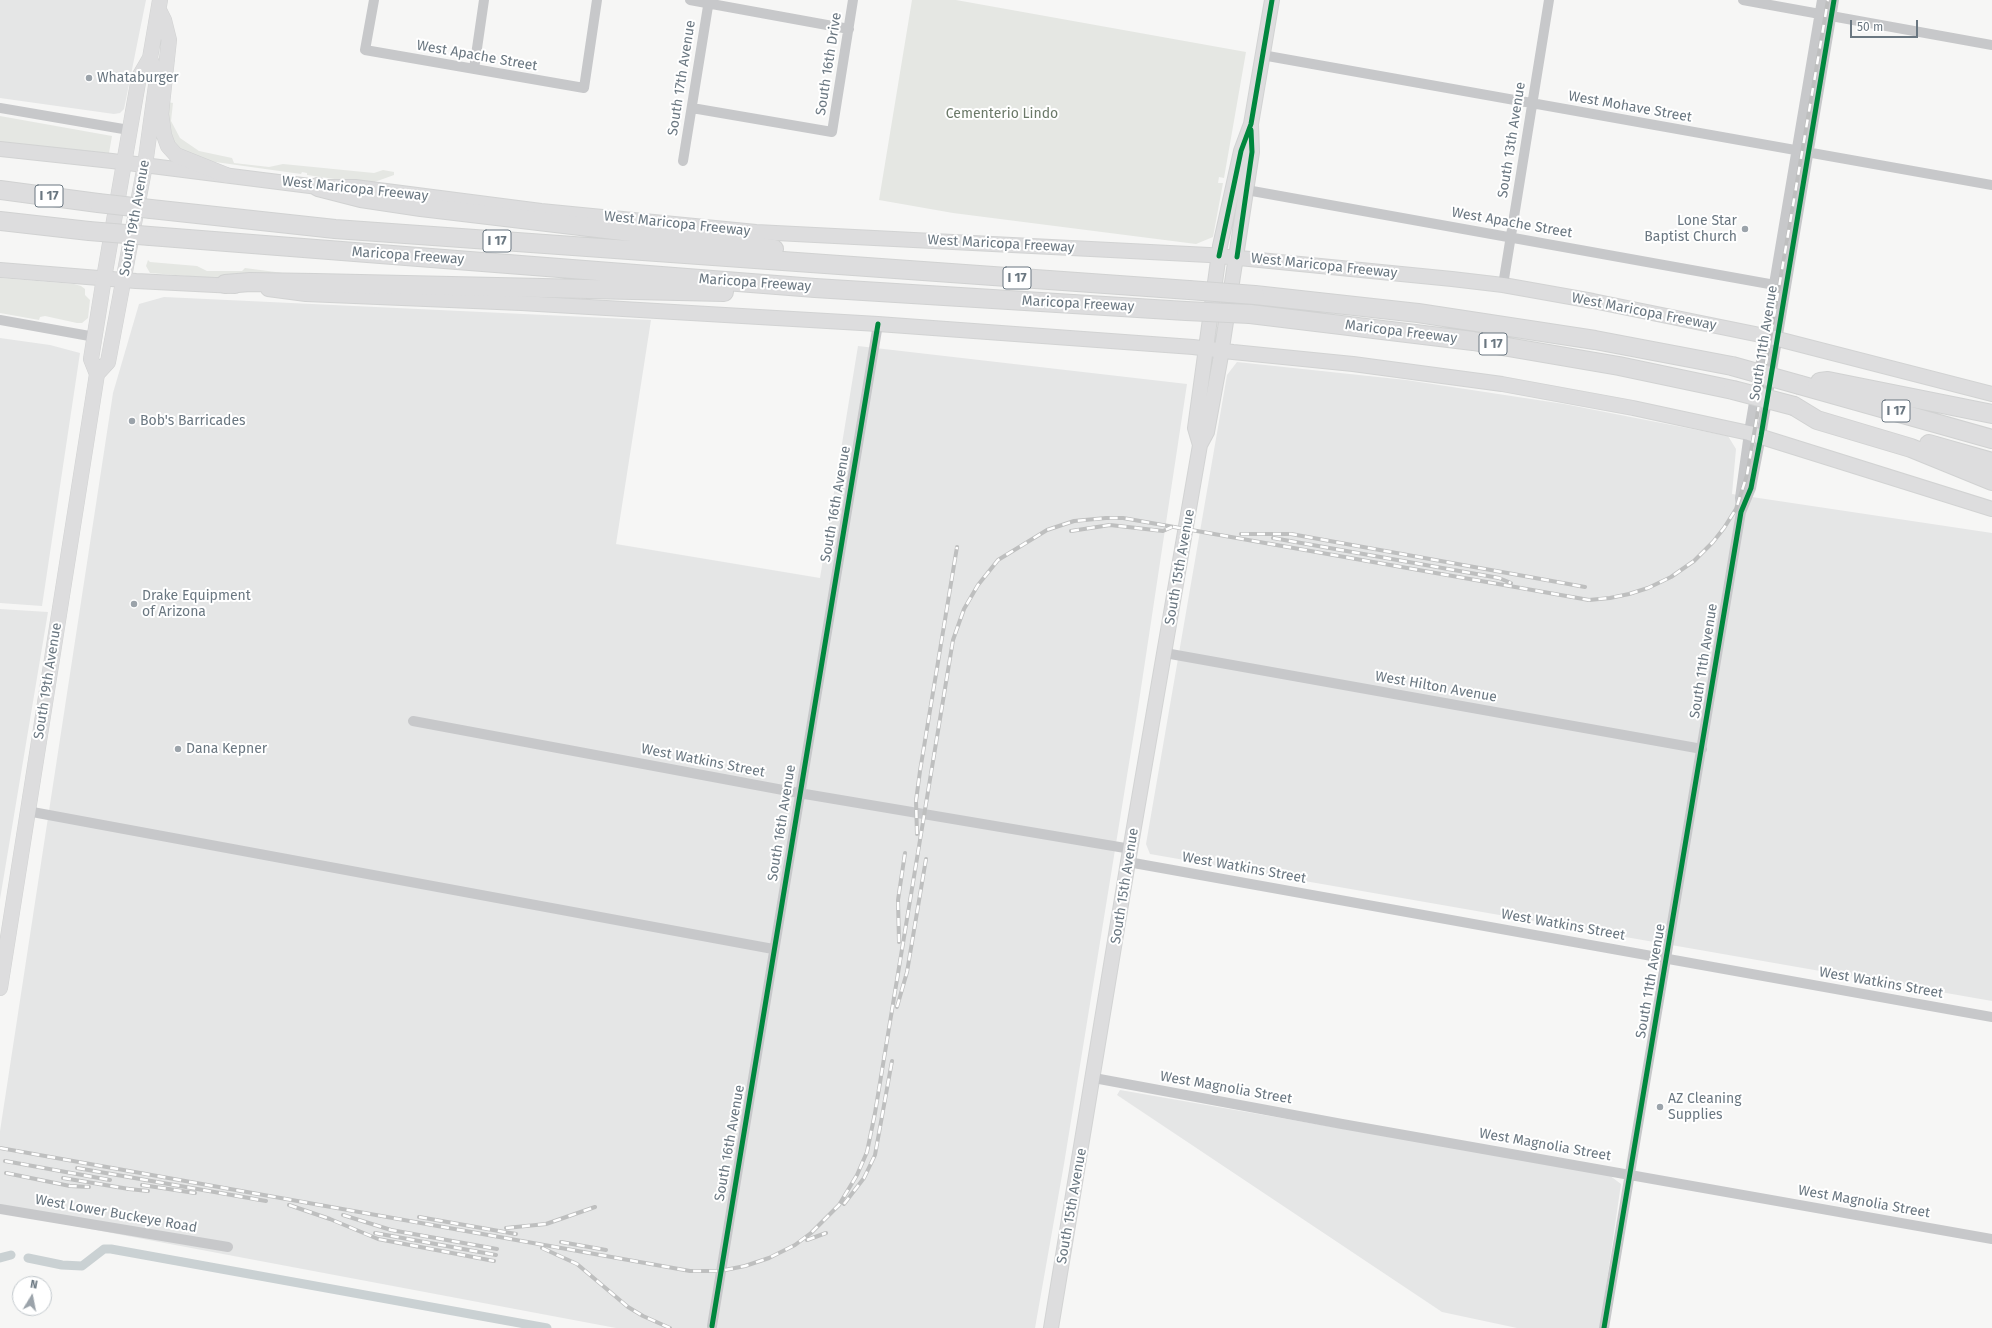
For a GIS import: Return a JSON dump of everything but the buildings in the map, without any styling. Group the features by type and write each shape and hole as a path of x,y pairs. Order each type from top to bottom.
{"highway":[{"path":"318,187 361,198 421,207 822,255 844,266"},
{"name":"Maricopa Freeway","path":"0,190 98,203 335,230 1190,290 1255,295 1418,313 1595,340 1732,366 1992,439"},
{"name":"Maricopa Freeway","path":"0,222 150,236 816,288 1250,314 1473,341 1619,366 1733,390 1992,462"},
{"path":"225,284 250,282 315,283 768,293 816,288"},
{"path":"1800,385 1828,381 1992,414"},
{"path":"1794,406 1817,420 1911,448 1992,481"}],"main road":[{"name":"South 15th Avenue","path":"1051,1328 1094,1078 1129,855 1200,445 1207,432 1222,351 1237,257 1241,151 1250,124 1272,0"},
{"name":"South 19th Avenue","path":"0,988 96,374 91,359 104,278 128,130 139,77 150,58 159,5"},
{"path":"159,5 170,40 161,114 164,135 168,146 176,155 226,175"},
{"name":"South 19th Avenue","path":"96,374 108,362 145,165 157,78 150,58"},
{"name":"West Maricopa Freeway","path":"0,149 123,162 318,187 355,187 541,211 756,232 1237,257 1503,285 1608,304 1771,338 1992,394"},
{"name":"South 15th Avenue","path":"1200,445 1195,428 1219,256 1240,188"},
{"path":"0,270 124,280 225,284 306,294 529,304 878,324 1205,348 1353,364 1496,383 1625,407 1755,435 1992,509"}],"street":[{"name":"West Apache Street","path":"374,0 365,50 584,88 597,0"},
{"path":"474,69 484,0"},
{"path":"690,0 709,2 849,29"},
{"name":"South 16th Drive","path":"692,108 832,132 853,0"},
{"name":"South 13th Avenue","path":"1503,285 1549,0"},
{"path":"1743,0 1820,14"},
{"name":"South 11th Avenue","path":"1604,1328 1741,512 1740,498 1755,435 1771,338 1774,285 1822,0"},
{"name":"South 11th Avenue","path":"1771,338 1786,287 1834,0"},
{"name":"South 17th Avenue","path":"683,161 709,2"},
{"path":"1831,16 1992,45"},
{"name":"West Mohave Street","path":"1262,55 1992,185"},
{"path":"0,108 128,130"},
{"name":"West Apache Street","path":"1240,188 1786,287"},
{"path":"0,320 95,337"},
{"name":"South 16th Avenue","path":"712,1326 773,949 878,324"},
{"name":"West Hilton Avenue","path":"1165,653 1702,749"},
{"name":"West Watkins Street","path":"413,721 1992,1018"},
{"path":"27,811 773,949"},
{"name":"West Magnolia Street","path":"1094,1078 1342,1124 1992,1239"},
{"name":"West Lower Buckeye Road","path":"0,1209 228,1247"}],"shaded area":[{"path":"0,0 146,0 124,109 120,113 114,114 0,98"},
{"path":"164,297 651,320 616,544 820,578 858,346 1187,384 1138,708 1064,1164 1035,1328 616,1328 0,1212 0,1131 113,393 139,304"},
{"path":"0,338 50,345 80,353 42,606 0,603"},
{"path":"1237,362 1406,380 1564,404 1728,436 1736,449 1732,494 1992,533 1992,1001 1150,854 1146,844 1227,375"},
{"path":"0,609 48,612 0,899"},
{"path":"1120,1090 1609,1175 1621,1184 1600,1328 1517,1328 1442,1312 1117,1095"}],"green space":[{"name":"Cementerio Lindo","path":"912,0 956,0 1246,52 1224,178 1219,177 1218,183 1223,183 1213,237 1196,244 953,213 879,200"},
{"path":"167,102 173,103 171,121 180,138 199,151 232,158 234,163 269,167 283,164 374,173 383,170 394,172 394,175 369,184 307,175 307,173 302,172 301,174 201,160 179,152 169,135"},
{"path":"0,116 112,136 109,153 0,144"},
{"path":"148,260 150,262 197,266 207,271 242,271 245,268 283,273 283,278 213,278 150,273 146,266"},
{"path":"0,278 74,284 81,286 85,289 85,295 90,300 88,318 82,323 77,323 45,316 40,317 39,320 0,313"}],"waterway":[{"path":"28,1258 62,1265 82,1266 104,1249 111,1249 547,1328"},
{"path":"0,1258 11,1255"}],"railway":[{"path":"0,1148 690,1271 720,1271 745,1266 769,1258 795,1245 811,1233 839,1205 857,1175 867,1152 875,1113 953,640 964,609 978,585 998,560 1047,530 1074,521 1123,518 1589,600 1629,594 1648,588 1671,577 1694,561 1713,542 1724,528 1736,509 1747,475 1828,0"},
{"path":"1071,531 1110,525 1163,531 1172,527"},
{"path":"1241,534 1291,534 1585,587"},
{"path":"1273,538 1499,578 1511,583"},
{"path":"917,834 916,801 920,771 957,547"},
{"path":"899,942 898,900 905,853"},
{"path":"897,1007 907,972 926,859"},
{"path":"844,1204 864,1178 875,1155 892,1061"},
{"path":"5,1161 110,1180"},
{"path":"77,1168 266,1201"},
{"path":"6,1173 70,1186 89,1187"},
{"path":"63,1178 148,1191"},
{"path":"142,1185 195,1193"},
{"path":"289,1205 330,1219 378,1239 494,1261"},
{"path":"506,1228 546,1224 595,1207"},
{"path":"343,1215 391,1230 497,1249"},
{"path":"419,1217 516,1234"},
{"path":"375,1233 496,1255"},
{"path":"807,1240 826,1233"},
{"path":"561,1242 606,1250"},
{"path":"542,1248 577,1264 628,1307 643,1316 670,1328"}],"cycle path":[{"path":"1219,256 1241,151 1251,124 1272,0"},
{"path":"1604,1328 1741,512 1751,488 1761,436 1834,0"},
{"path":"1237,257 1252,152 1251,130"},
{"path":"712,1326 878,324"}],"place":[{"name":"Whataburger","path":"89,78"},
{"name":"Lone Star Baptist Church","path":"1745,229"},
{"name":"Bob's Barricades","path":"132,421"},
{"name":"Drake Equipment of Arizona","path":"134,604"},
{"name":"Dana Kepner","path":"178,749"},
{"name":"AZ Cleaning Supplies","path":"1660,1107"}]}
